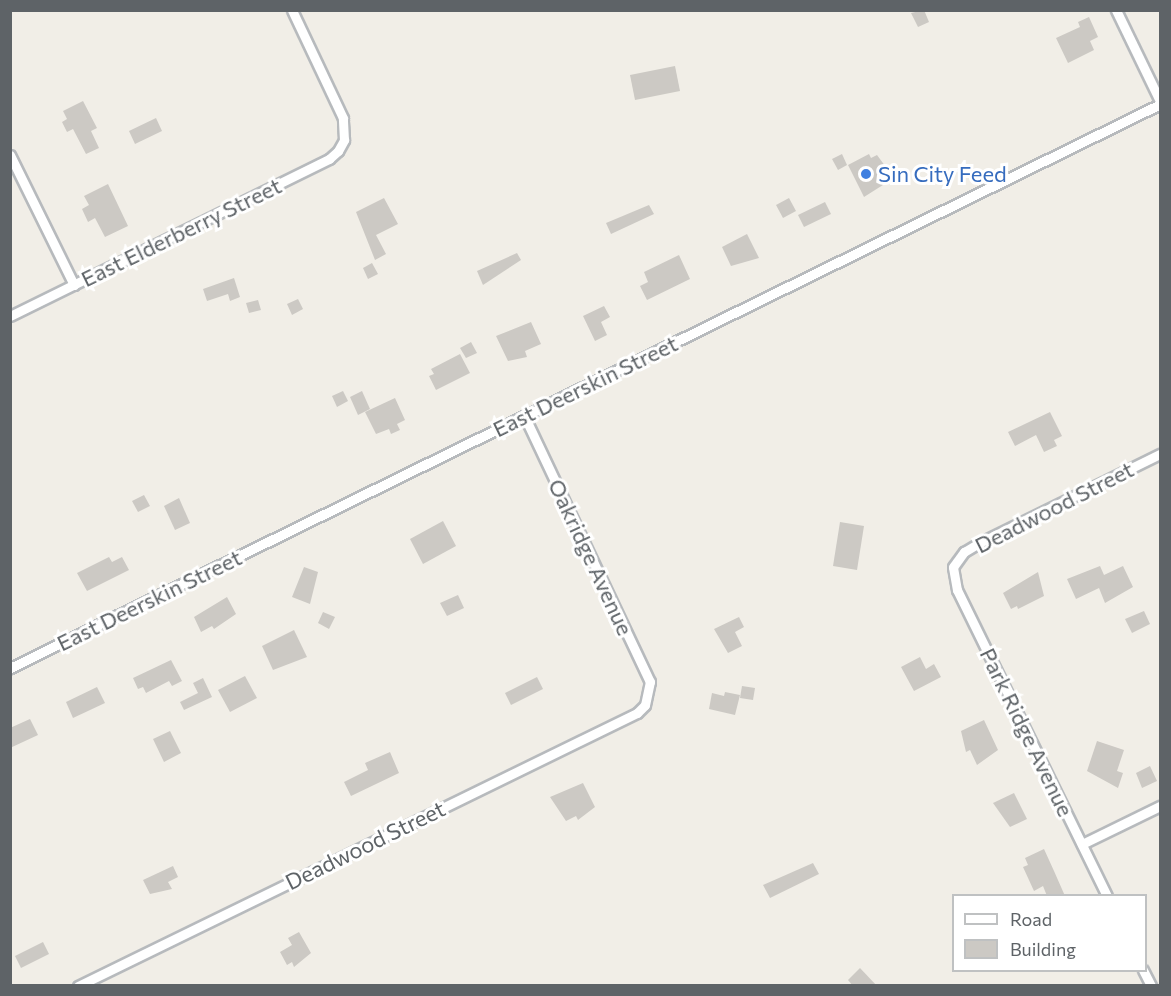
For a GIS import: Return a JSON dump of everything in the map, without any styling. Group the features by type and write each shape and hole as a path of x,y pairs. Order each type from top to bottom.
{"street":[{"name":"East Elderberry Street","path":"10,315 329,159 344,140 339,109 292,10"},
{"path":"1116,10 1161,103"},
{"name":"East Deerskin Street","path":"10,668 1161,103"},
{"path":"10,155 74,285"},
{"name":"Oakridge Avenue","path":"524,416 650,682 648,700"},
{"name":"Deadwood Street","path":"953,567 964,552 979,543 1161,454"},
{"name":"Park Ridge Avenue","path":"953,567 957,590 1106,894"},
{"name":"Deadwood Street","path":"78,986 637,714 648,700"},
{"path":"1082,844 1161,806"},
{"path":"1144,972 1151,986"}],"building":[{"path":"924,10 929,22 918,27 911,13"},
{"path":"1089,17 1098,37 1090,41 1094,50 1068,63 1056,38 1080,27 1078,22"},
{"path":"675,66 680,91 635,100 630,75"},
{"path":"83,101 97,128 91,131 99,148 86,154 73,129 67,132 62,122 67,119 63,111"},
{"path":"156,118 162,131 135,144 129,131"},
{"path":"842,154 847,165 838,170 832,159"},
{"path":"869,154 871,158 877,155 894,178 864,197 848,165"},
{"path":"108,184 128,226 105,237 95,218 88,222 82,209 89,205 84,196"},
{"path":"384,198 398,224 376,235 386,254 375,260 356,212"},
{"path":"789,198 796,211 783,218 776,205"},
{"path":"825,202 831,214 804,227 798,215"},
{"path":"649,205 654,214 611,234 606,223"},
{"path":"747,234 759,258 731,266 722,247"},
{"path":"517,253 521,260 483,285 477,271"},
{"path":"679,255 690,279 647,300 640,286 648,282 644,272"},
{"path":"372,263 378,274 368,279 363,268"},
{"path":"234,278 240,297 230,301 228,294 207,301 203,289"},
{"path":"298,299 303,309 292,315 287,304"},
{"path":"258,300 261,310 249,313 246,303"},
{"path":"604,306 610,317 601,322 607,335 595,341 583,316"},
{"path":"531,322 541,344 525,351 527,357 508,361 496,336"},
{"path":"471,342 477,353 466,358 460,348"},
{"path":"460,354 470,373 436,390 429,376 434,374 431,369"},
{"path":"343,391 348,401 337,407 332,396"},
{"path":"362,391 370,409 358,415 350,397"},
{"path":"395,398 405,420 397,424 400,430 391,434 389,429 376,434 365,412"},
{"path":"1050,412 1062,436 1054,440 1057,446 1044,452 1036,435 1015,446 1008,432"},
{"path":"144,495 150,506 138,512 132,501"},
{"path":"179,498 190,523 175,530 164,506"},
{"path":"443,521 456,546 423,564 410,539"},
{"path":"840,522 864,526 857,570 833,566"},
{"path":"109,557 112,562 122,557 129,570 87,591 77,573"},
{"path":"1100,566 1104,575 1123,566 1133,587 1105,603 1099,588 1076,599 1067,579"},
{"path":"304,567 318,572 310,604 292,597"},
{"path":"1038,572 1044,596 1018,609 1017,606 1011,609 1003,593"},
{"path":"458,595 464,608 447,616 440,603"},
{"path":"227,597 236,614 214,629 212,626 201,632 194,617"},
{"path":"1144,611 1150,624 1132,633 1125,619"},
{"path":"323,612 335,617 329,629 318,623"},
{"path":"739,617 744,627 735,632 742,646 728,653 714,629"},
{"path":"294,630 307,657 273,670 262,646"},
{"path":"920,657 926,669 934,664 941,677 914,691 901,667"},
{"path":"171,660 182,681 172,686 169,681 146,693 143,687 138,689 133,678"},
{"path":"245,676 257,698 230,712 218,690"},
{"path":"537,677 543,689 511,705 505,693"},
{"path":"203,678 212,697 184,710 180,702 198,693 193,683"},
{"path":"742,686 755,688 753,700 740,698"},
{"path":"97,687 105,703 73,718 66,702"},
{"path":"725,692 740,695 735,715 709,709 712,693 724,696"},
{"path":"30,719 38,735 10,748 10,728"},
{"path":"984,720 998,750 977,765 970,750 966,752 961,731"},
{"path":"170,731 181,753 164,762 153,739"},
{"path":"1097,741 1124,750 1117,771 1123,773 1118,788 1087,771"},
{"path":"390,752 399,773 351,796 344,782 368,770 365,763"},
{"path":"1150,766 1157,781 1142,788 1136,773"},
{"path":"583,783 595,807 578,820 576,816 566,821 550,797"},
{"path":"1014,793 1027,819 1010,827 993,803"},
{"path":"1044,849 1064,894 1046,894 1043,886 1034,891 1023,867 1028,865 1025,858"},
{"path":"813,863 819,874 770,898 763,885"},
{"path":"173,866 178,877 168,882 172,889 150,894 143,880"},
{"path":"299,932 311,953 294,967 292,962 287,965 280,952 292,945 288,938"},
{"path":"43,942 49,954 21,968 15,956"},
{"path":"860,968 877,986 853,986 848,980"}],"place":[{"name":"Sin City Feed","path":"866,174"}]}
